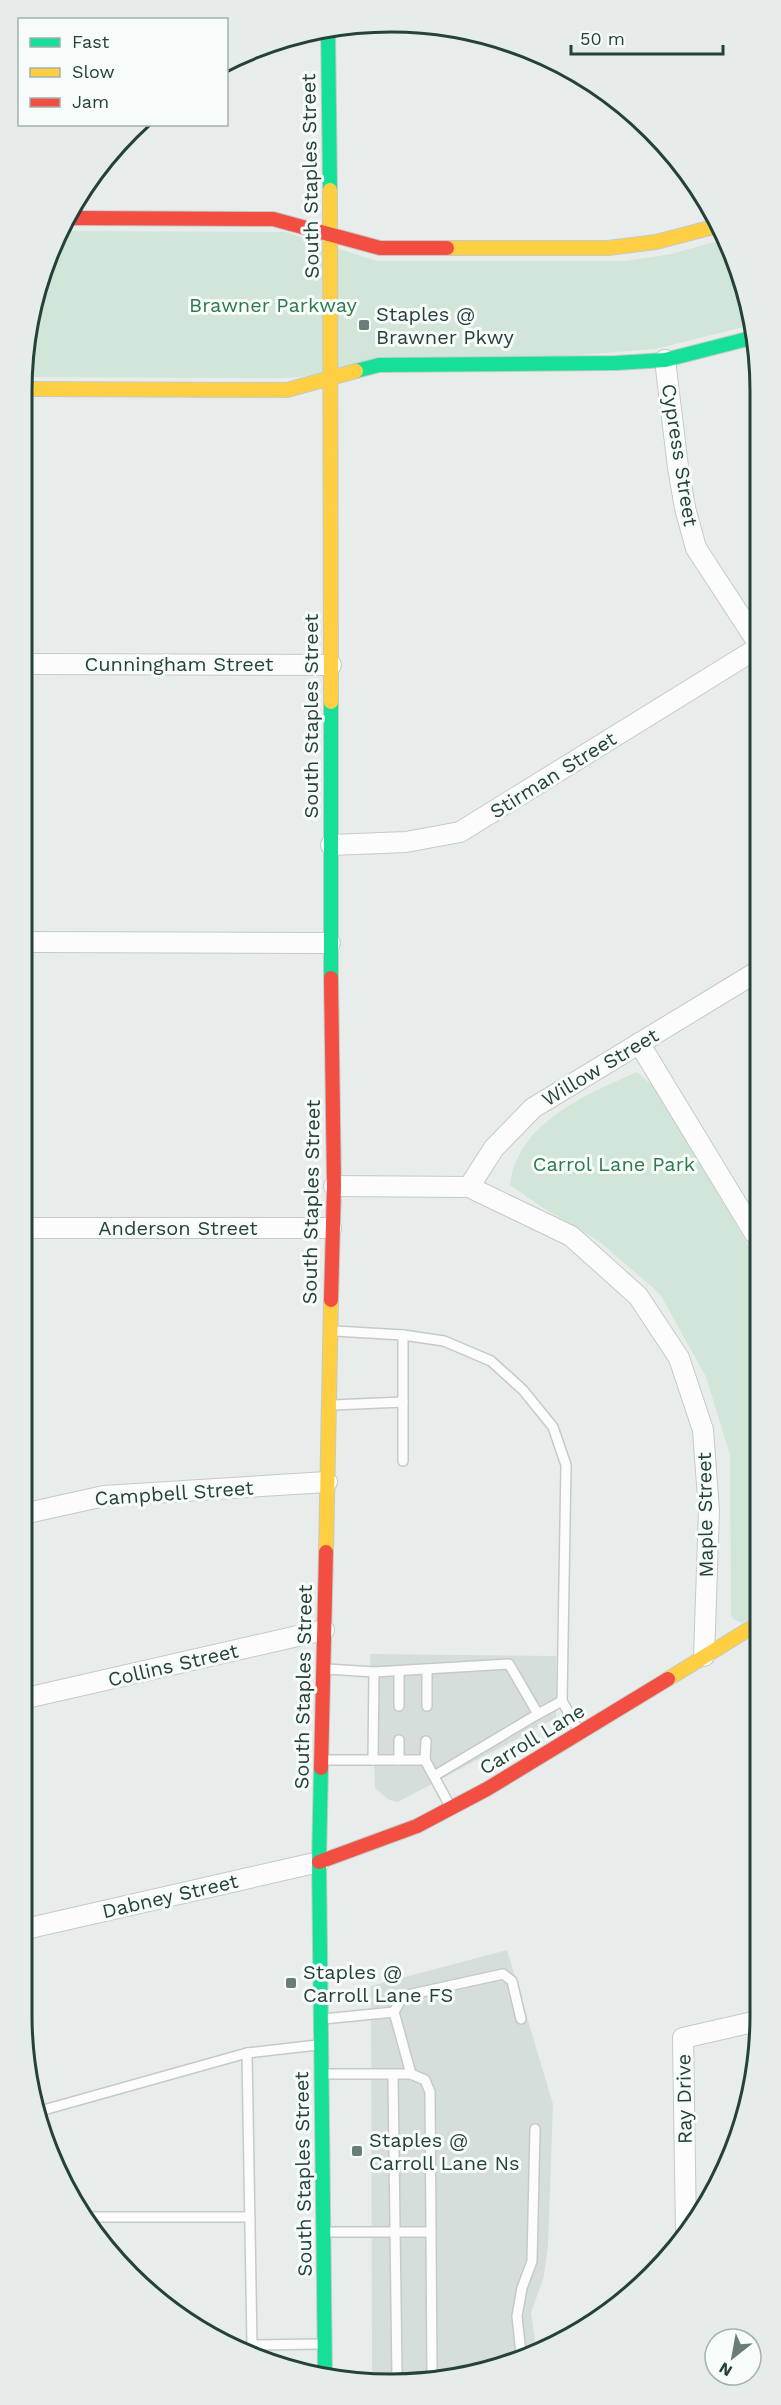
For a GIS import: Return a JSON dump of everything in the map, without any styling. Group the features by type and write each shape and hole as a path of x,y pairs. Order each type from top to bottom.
{"main road":[{"name":"South Staples Street","path":"325,2368 319,1862 333,1185 330,943 332,379 328,37"},
{"path":"76,218 273,219 380,248 608,248 656,242 710,228"},
{"path":"32,389 287,390 379,365 615,363 665,360 745,339"},
{"name":"Carroll Lane","path":"319,1862 417,1826 451,1808 580,1733 750,1628"}],"street":[{"name":"Cypress Street","path":"665,360 678,467 696,548 750,631"},
{"name":"Stirman Street","path":"330,845 406,842 460,832 750,653"},
{"name":"Cunningham Street","path":"32,664 331,664"},
{"path":"32,942 330,943"},
{"name":"Willow Street","path":"469,1187 494,1149 533,1107 750,976"},
{"path":"639,1043 750,1226"},
{"name":"Maple Street","path":"333,1185 469,1187 571,1236 638,1296 679,1358 703,1430 710,1511 704,1656"},
{"name":"Anderson Street","path":"32,1228 331,1228"},
{"name":"Campbell Street","path":"32,1512 104,1496 327,1482"},
{"name":"Collins Street","path":"32,1697 324,1630"},
{"name":"Dabney Street","path":"32,1927 319,1862"},
{"name":"Ray Drive","path":"686,2218 683,2038 750,2023"}],"lane":[{"path":"329,1331 403,1335 444,1341 491,1362 524,1390 553,1427 566,1465 562,1701 580,1733"},
{"path":"403,1335 403,1461"},
{"path":"328,1405 403,1402"},
{"path":"324,1668 374,1672 509,1664 538,1714"},
{"path":"427,1669 427,1706"},
{"path":"399,1671 399,1706"},
{"path":"373,1760 374,1672"},
{"path":"434,1776 562,1701"},
{"path":"399,1740 399,1760"},
{"path":"426,1741 425,1761 451,1808"},
{"path":"322,1760 425,1761"},
{"path":"411,2074 394,2012 403,1996 502,1974 512,1981 521,2019"},
{"path":"321,2019 394,2012"},
{"path":"45,2110 247,2053 321,2044"},
{"path":"247,2053 250,2217 248,2344"},
{"path":"322,2074 393,2076 411,2074 425,2080 430,2092 432,2371"},
{"path":"393,2076 397,2374"},
{"path":"520,2349 517,2316 522,2288 532,2261 535,2129"},
{"path":"94,2217 250,2217"},
{"path":"323,2232 431,2232"},
{"path":"257,2347 324,2343"}],"shaded area":[{"path":"370,1654 556,1656 556,1718 398,1802 389,1800 375,1788"},
{"path":"507,1950 553,2104 548,2245 544,2276 531,2313 535,2343 528,2346 461,2367 414,2373 372,2373 371,1986"}],"green space":[{"name":"Brawner Parkway","path":"70,231 285,232 377,261 625,261 671,254 716,241 730,275 744,327 655,349 284,378 32,377 38,320 51,275"},
{"name":"Carrol Lane Park","path":"637,1072 656,1089 750,1249 750,1618 742,1623 733,1619 731,1614 730,1455 706,1377 660,1294 600,1242 510,1185 515,1163 526,1144 540,1128 557,1114 597,1090"}],"traffic: fast":[{"path":"328,37 330,190"},
{"path":"356,371 379,365 616,363 665,360 745,339"},
{"path":"331,702 331,978"},
{"path":"321,1768 319,1862 325,2368"}],"traffic: slow":[{"path":"330,190 331,702"},
{"path":"447,248 608,248 656,242 710,228"},
{"path":"32,389 287,390 356,371"},
{"path":"326,1552 331,1300"},
{"path":"668,1679 750,1628"}],"traffic: jam":[{"path":"76,218 273,219 380,248 447,248"},
{"path":"331,978 334,1186 331,1300"},
{"path":"321,1768 326,1552"},
{"path":"319,1862 417,1826 487,1789 668,1679"}],"place":[{"name":"Staples @ Brawner Pkwy","path":"364,325"},
{"name":"Staples @ Carroll Lane FS","path":"291,1983"},
{"name":"Staples @ Carroll Lane Ns","path":"357,2151"}]}
